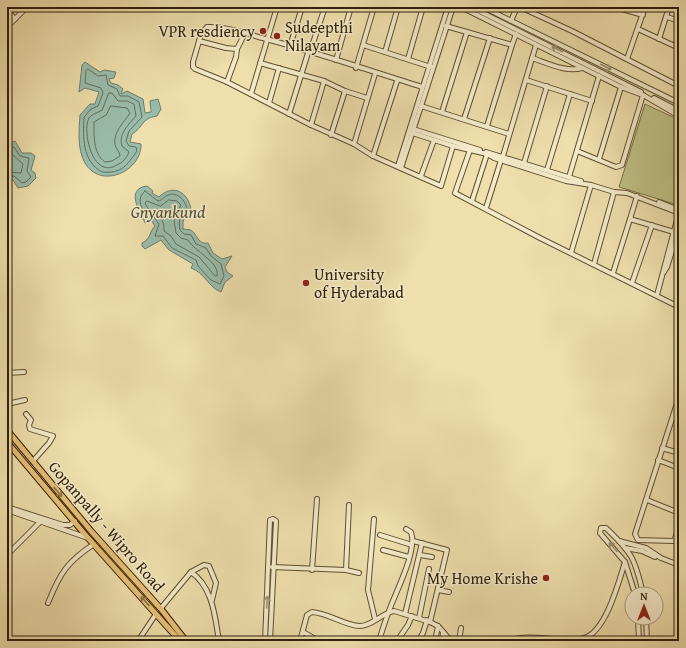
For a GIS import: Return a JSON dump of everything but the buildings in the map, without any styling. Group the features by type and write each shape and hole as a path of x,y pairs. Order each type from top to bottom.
{"main road":[{"name":"Gopanpally - Wipro Road","path":"7,430 91,531 160,608 186,641"},
{"name":"Gopanpally - Wipro Road","path":"7,442 88,538 180,641"},
{"path":"19,456 25,452"},
{"path":"24,461 31,459"}],"street":[{"path":"7,27 27,7"},
{"path":"251,94 277,7"},
{"path":"290,46 302,7"},
{"path":"289,114 325,7"},
{"path":"336,60 351,7"},
{"path":"356,67 374,7"},
{"path":"385,52 398,7"},
{"path":"408,59 423,7"},
{"path":"431,67 448,7"},
{"path":"412,130 423,89 452,7"},
{"path":"461,7 507,27 679,111"},
{"path":"471,7 536,45 621,87 643,95 679,116"},
{"path":"483,7 679,103"},
{"path":"507,27 520,7 679,86"},
{"path":"615,7 643,15"},
{"path":"627,59 645,7"},
{"path":"659,39 669,7"},
{"path":"7,10 15,19"},
{"path":"666,16 679,21"},
{"path":"446,26 512,45"},
{"path":"423,89 300,48 245,33 207,28 203,30 199,41 193,67 227,82 311,125 354,144 373,156 441,186 453,146"},
{"path":"638,29 679,48"},
{"path":"442,112 467,32"},
{"path":"227,82 236,57 237,49 245,33"},
{"path":"487,126 516,34"},
{"path":"464,119 490,38"},
{"path":"199,41 226,48 237,49"},
{"path":"363,45 431,67"},
{"path":"486,208 536,45"},
{"path":"309,52 423,89"},
{"path":"532,58 565,68 576,70 582,68"},
{"path":"260,63 324,81 345,91 367,98"},
{"path":"268,103 279,68"},
{"path":"354,144 375,74"},
{"path":"569,177 599,76"},
{"path":"526,80 592,101"},
{"path":"311,125 324,81"},
{"path":"373,156 397,81"},
{"path":"524,163 547,86"},
{"path":"599,159 621,87"},
{"path":"400,167 421,106 423,89"},
{"path":"331,134 345,91"},
{"path":"547,170 570,94"},
{"path":"577,151 616,166 622,165 643,95"},
{"path":"421,106 509,134"},
{"path":"412,130 434,140 453,146 524,163 614,190 626,191 679,212"},
{"path":"412,130 494,156"},
{"path":"421,176 434,140"},
{"path":"470,150 455,193 486,208 540,238 571,252 679,307"},
{"path":"472,201 487,154"},
{"path":"502,158 566,181 637,196 679,212"},
{"path":"571,252 590,185"},
{"path":"594,264 614,192"},
{"path":"613,273 637,196"},
{"path":"657,296 679,212"},
{"path":"630,220 674,232"},
{"path":"632,283 652,225"},
{"path":"664,272 667,268 679,229"},
{"path":"7,373 24,372"},
{"path":"679,397 635,534 638,540 677,541 679,528"},
{"path":"7,404 25,400"},
{"path":"26,414 31,420 29,425 30,429 53,436 49,443 31,459"},
{"path":"673,416 679,418"},
{"path":"662,448 679,453"},
{"path":"658,460 679,468"},
{"path":"312,570 317,499"},
{"path":"647,500 679,513"},
{"path":"346,570 350,505"},
{"path":"7,508 63,526 70,525 75,521"},
{"path":"7,508 88,538"},
{"path":"265,641 270,520 273,519 276,520 270,641"},
{"path":"374,519 368,590 375,619"},
{"path":"7,555 41,521"},
{"path":"633,586 625,562 600,534 601,528 606,528 625,548 637,567 641,586"},
{"path":"379,641 388,612 404,577 409,557 412,543 411,532 406,529"},
{"path":"380,534 412,543 422,543 447,550 429,621 418,641"},
{"path":"618,541 646,548 661,558 679,566"},
{"path":"405,614 422,543"},
{"path":"48,603 59,578 74,558 94,544"},
{"path":"625,548 642,551 679,566"},
{"path":"383,550 409,557"},
{"path":"420,555 432,557"},
{"path":"511,640 526,638 571,639 584,638 592,634 598,628 607,611 618,586 625,562"},
{"path":"160,608 190,572 204,565 209,566 216,583 212,600"},
{"path":"268,567 312,570 346,570 359,573"},
{"path":"419,618 429,569"},
{"path":"190,572 204,586 212,600 219,641"},
{"path":"438,590 449,592"},
{"path":"300,641 307,615 312,612 322,612 352,625 361,626 388,612 405,614 429,621 438,626 451,641"},
{"path":"138,641 156,614"},
{"path":"397,641 408,625 412,616"},
{"path":"435,641 438,626"},
{"path":"638,626 639,641"},
{"path":"646,626 647,641"},
{"path":"459,641 461,628"},
{"path":"302,632 319,641"},
{"path":"442,641 443,632"}],"green space":[{"path":"645,104 679,120 678,205 619,187"}],"water":[{"path":"85,62 100,72 104,70 116,72 114,78 109,79 111,83 118,85 123,89 121,94 127,91 143,99 145,113 151,112 150,101 158,99 161,109 157,116 145,121 132,134 130,142 141,144 140,154 128,169 119,174 110,176 101,175 92,171 82,158 79,139 80,115 90,104 95,104 99,92 85,88 79,92 82,65"},
{"path":"15,141 22,153 31,153 35,156 31,170 35,173 36,178 28,186 18,188 13,180 10,180 7,185 7,144"},
{"name":"Gnyankund","path":"147,186 153,191 152,193 159,197 170,190 181,192 188,200 191,213 185,216 183,229 191,230 202,243 208,243 213,253 222,259 232,256 225,267 227,272 233,276 225,282 221,292 213,287 196,270 191,268 193,264 169,250 161,240 145,249 142,246 142,243 147,240 155,226 151,220 145,223 136,202 136,192 140,188"}],"place":[{"name":"VPR resdiency","path":"263,31"},
{"name":"Sudeepthi Nilayam","path":"277,36"},
{"name":"University of Hyderabad","path":"306,283"},
{"name":"My Home Krishe","path":"546,578"}]}
